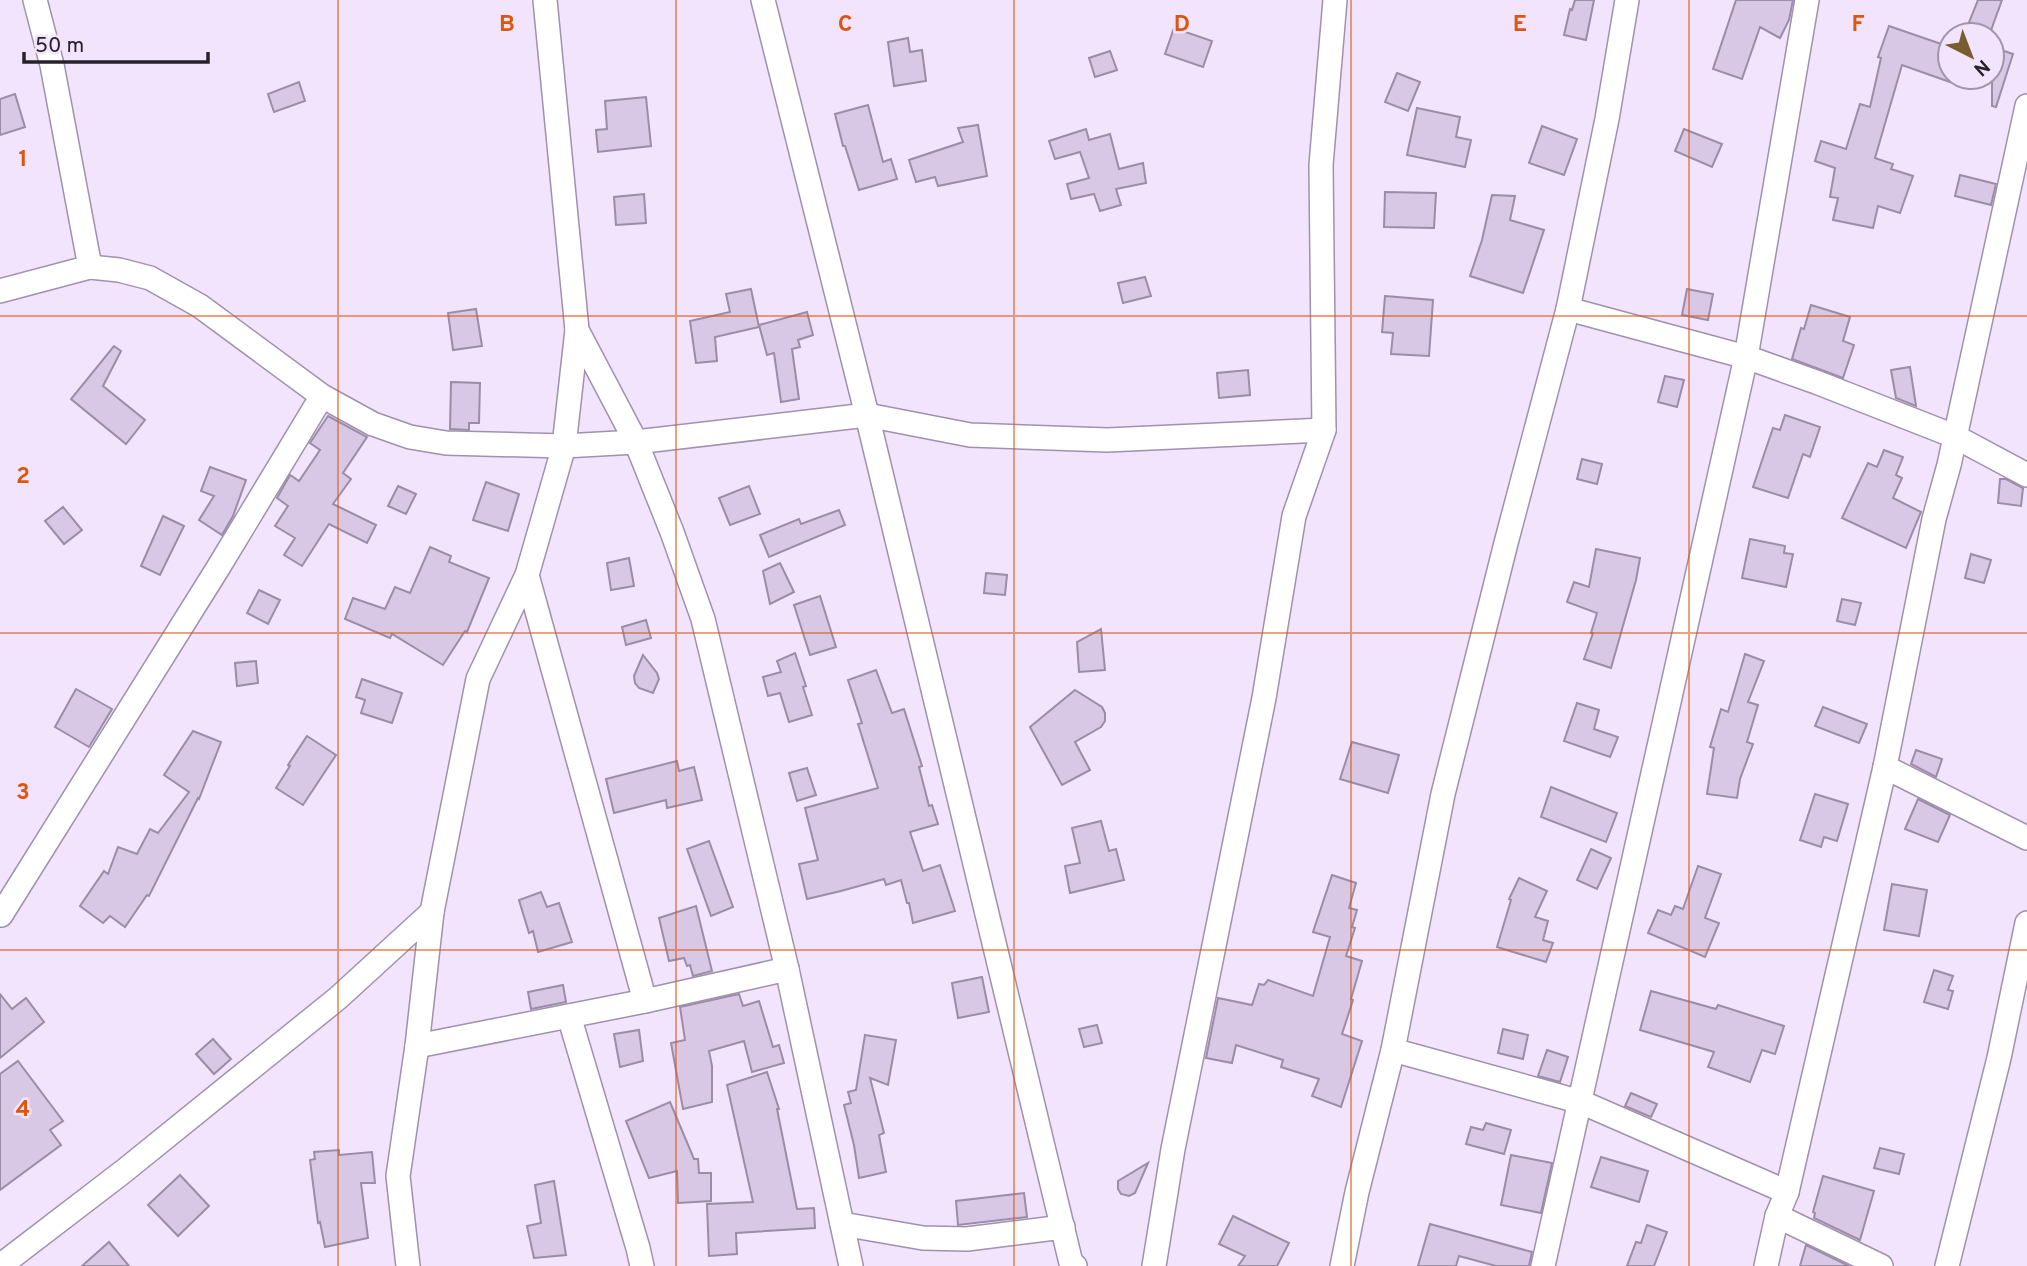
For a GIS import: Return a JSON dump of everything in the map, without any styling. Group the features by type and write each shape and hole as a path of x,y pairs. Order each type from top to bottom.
{"street":[{"path":"35,0 52,65 90,267"},
{"path":"408,1266 398,1176 417,1046 432,912 478,679 527,575 564,446 576,330 545,0"},
{"path":"763,0 867,415 1071,1263 1076,1266"},
{"path":"1154,1266 1173,1149 1264,698 1294,516 1324,430 1321,165 1335,0"},
{"path":"1342,1266 1357,1192 1393,1050 1443,794 1568,309 1607,119 1627,0"},
{"path":"1543,1266 1746,357 1807,0"},
{"path":"1766,1266 1777,1216 1787,1192 1885,767 1934,519 1949,465 2027,106"},
{"path":"0,291 90,267 119,270 150,278 200,306 322,396 373,424 410,438 446,443 564,446 636,442 867,415 970,435 1107,440 1324,430"},
{"path":"1568,309 1746,357 1852,395 1954,436 2027,475"},
{"path":"576,330 636,442 703,619 787,969 851,1266"},
{"path":"1,915 322,396"},
{"path":"527,575 645,1001"},
{"path":"1885,767 2027,838"},
{"path":"0,1266 124,1171 338,998 432,912"},
{"path":"1947,1266 1999,1058 2027,923"},
{"path":"417,1046 645,1001 787,969"},
{"path":"569,1016 642,1266"},
{"path":"1393,1050 1581,1102 1787,1192"},
{"path":"1777,1216 1881,1266"},
{"path":"842,1224 923,1238 967,1238 1063,1227"}],"building":[{"path":"1575,0 1594,0 1586,40 1564,35"},
{"path":"1736,0 1793,0 1789,20 1780,38 1760,27 1742,79 1713,69"},
{"path":"1978,0 2002,0 1994,21 1970,21"},
{"path":"1889,26 1936,42 1936,77 1902,65 1875,158 1893,164 1891,169 1913,176 1900,213 1878,206 1873,228 1833,220 1838,198 1830,197 1835,168 1815,161 1821,141 1846,149 1860,104 1870,107 1881,58 1878,57"},
{"path":"1174,28 1212,41 1203,67 1165,54"},
{"path":"908,38 910,52 922,50 926,81 894,86 888,42"},
{"path":"1110,51 1117,70 1095,77 1089,58"},
{"path":"2006,52 2013,54 2006,76"},
{"path":"1397,73 1420,82 1408,111 1385,102"},
{"path":"299,82 305,101 274,112 268,94"},
{"path":"1992,91 2001,91 1996,107 1992,106"},
{"path":"15,94 25,127 0,135 0,99"},
{"path":"646,97 651,146 598,152 596,130 607,129 605,101"},
{"path":"868,105 883,162 891,159 897,179 859,190 835,114"},
{"path":"1417,108 1460,117 1456,137 1471,140 1465,167 1407,155"},
{"path":"978,125 987,176 938,186 935,177 916,182 909,160 963,142 958,128"},
{"path":"1542,126 1577,139 1564,175 1529,163"},
{"path":"1086,129 1089,140 1110,134 1119,169 1143,163 1146,183 1116,189 1121,205 1100,211 1094,194 1071,199 1067,184 1089,178 1080,152 1055,159 1049,141"},
{"path":"1684,129 1722,144 1712,167 1675,151"},
{"path":"1960,175 1996,184 1991,205 1955,196"},
{"path":"1385,192 1436,193 1434,228 1384,227"},
{"path":"644,194 646,223 616,225 614,197"},
{"path":"1492,195 1515,196 1510,220 1544,230 1523,293 1470,276 1482,240"},
{"path":"1145,277 1151,296 1123,303 1118,283"},
{"path":"751,289 759,327 715,337 717,361 696,363 690,321 730,312 726,294"},
{"path":"1687,289 1713,294 1708,320 1682,315"},
{"path":"1385,296 1433,300 1429,356 1391,354 1393,333 1382,332"},
{"path":"1811,305 1850,317 1843,341 1854,345 1843,378 1792,359"},
{"path":"476,309 482,346 453,350 448,313"},
{"path":"807,312 813,335 798,340 800,347 792,349 799,399 781,402 774,353 767,355 759,325"},
{"path":"114,346 121,351 103,386 145,420 126,444 71,399"},
{"path":"1910,367 1916,406 1896,398 1891,370"},
{"path":"1248,370 1250,395 1219,398 1217,373"},
{"path":"1665,376 1684,380 1677,407 1658,402"},
{"path":"451,382 480,383 479,423 469,423 469,430 450,429"},
{"path":"1785,415 1820,427 1810,457 1803,454 1788,498 1753,487 1773,428 1780,430"},
{"path":"328,416 367,437 343,473 351,479 333,504 376,525 367,543 329,524 302,566 284,555 295,538 275,526 288,506 277,498 290,475 299,481 320,450 310,443"},
{"path":"1884,450 1903,457 1896,475 1902,478 1893,498 1921,512 1906,548 1842,518 1868,463 1877,467"},
{"path":"1582,459 1602,464 1597,484 1577,479"},
{"path":"210,467 246,480 233,516 222,535 199,520 214,496 201,491"},
{"path":"2000,479 2006,479 2023,488 2021,506 1998,503"},
{"path":"486,482 519,494 508,531 473,520"},
{"path":"398,486 416,494 406,514 388,506"},
{"path":"749,486 760,514 730,525 719,498"},
{"path":"63,507 82,530 64,544 45,521"},
{"path":"839,510 845,525 769,557 760,535 799,519 801,524"},
{"path":"163,516 184,526 160,575 141,566"},
{"path":"1750,539 1785,546 1784,553 1793,554 1786,587 1742,578"},
{"path":"430,547 451,556 449,562 489,578 467,632 465,631 443,665 392,634 390,638 345,619 353,598 385,609 395,587 410,593"},
{"path":"1596,549 1640,558 1611,668 1584,659 1597,613 1567,602 1574,582 1589,587"},
{"path":"1971,554 1991,560 1984,583 1965,578"},
{"path":"629,558 634,586 611,590 607,563"},
{"path":"780,563 794,592 770,604 763,571"},
{"path":"986,573 1007,575 1005,595 984,593"},
{"path":"259,590 280,600 268,624 247,613"},
{"path":"820,596 836,647 810,655 794,605"},
{"path":"1842,599 1861,603 1855,625 1837,621"},
{"path":"646,620 651,638 626,645 622,627"},
{"path":"1101,629 1105,670 1079,672 1077,642"},
{"path":"795,653 812,715 789,722 780,693 768,696 763,677 781,672 777,661"},
{"path":"1745,654 1764,661 1748,702 1758,705 1747,742 1753,744 1740,779 1737,798 1707,794 1714,748 1710,747 1721,709 1728,712"},
{"path":"643,655 659,679 653,693 639,688 635,683 634,676"},
{"path":"256,661 258,683 237,686 235,663"},
{"path":"876,670 892,713 904,709 922,766 919,767 929,806 932,805 938,824 910,832 923,871 940,865 955,911 913,923 901,880 886,885 884,879 807,899 799,864 818,860 805,808 878,788 858,724 862,723 848,680"},
{"path":"362,679 402,693 392,723 361,713 365,700 356,697"},
{"path":"76,689 112,709 89,747 55,727"},
{"path":"1075,690 1102,707 1105,721 1101,727 1075,742 1090,770 1062,785 1030,727"},
{"path":"1577,703 1599,710 1594,729 1618,737 1610,757 1564,741"},
{"path":"1823,707 1867,724 1859,743 1815,726"},
{"path":"193,731 221,742 199,799 149,896 147,895 125,927 110,916 103,923 80,906 104,871 108,874 118,847 137,854 150,829 158,833 189,792 164,775"},
{"path":"307,736 336,755 303,805 276,788"},
{"path":"1352,742 1399,755 1388,793 1340,779"},
{"path":"1916,750 1942,759 1936,777 1911,764"},
{"path":"677,761 679,771 694,767 702,800 667,808 666,800 614,813 606,779"},
{"path":"807,768 816,795 797,801 789,773"},
{"path":"1551,787 1617,813 1606,842 1541,817"},
{"path":"1815,794 1848,804 1837,841 1824,837 1821,847 1800,840"},
{"path":"1918,799 1950,815 1938,842 1905,829"},
{"path":"1101,821 1109,851 1116,849 1124,880 1070,893 1065,866 1080,863 1072,828"},
{"path":"709,841 733,907 711,916 687,849"},
{"path":"1591,849 1611,858 1597,889 1577,880"},
{"path":"1698,866 1721,874 1705,918 1719,923 1705,957 1648,933 1658,910 1671,915 1675,906 1683,909"},
{"path":"1332,875 1356,883 1349,908 1357,910 1352,927 1355,928 1346,956 1362,961 1342,1034 1362,1041 1341,1107 1312,1096 1319,1079 1281,1067 1283,1060 1236,1045 1232,1063 1206,1058 1218,998 1252,1005 1259,984 1264,985 1268,980 1313,996 1330,937 1313,932"},
{"path":"1519,878 1547,891 1535,917 1548,921 1543,940 1553,943 1546,962 1497,947 1511,900 1509,899"},
{"path":"1892,884 1927,890 1919,936 1884,930"},
{"path":"541,892 547,907 559,903 572,942 538,952 533,931 529,933 519,900"},
{"path":"696,906 712,971 693,976 690,965 687,966 684,958 669,961 659,918"},
{"path":"1934,970 1953,976 1948,990 1953,991 1948,1009 1924,1002"},
{"path":"982,977 989,1012 958,1018 952,983"},
{"path":"563,985 566,1002 531,1009 528,992"},
{"path":"1651,991 1716,1009 1718,1005 1784,1026 1775,1054 1762,1050 1750,1082 1708,1067 1714,1052 1640,1030"},
{"path":"0,994 12,1009 26,998 44,1022 0,1058"},
{"path":"739,994 743,1006 759,1001 773,1047 779,1045 784,1063 752,1072 744,1041 709,1051 712,1066 712,1102 683,1109 671,1043 685,1040 680,1007"},
{"path":"1097,1025 1102,1043 1084,1047 1079,1029"},
{"path":"1503,1029 1528,1035 1523,1059 1498,1053"},
{"path":"639,1030 643,1061 620,1067 614,1034"},
{"path":"865,1035 896,1040 888,1085 870,1078 884,1133 879,1135 886,1172 859,1178 844,1105 851,1103 848,1092 856,1090"},
{"path":"213,1039 231,1059 214,1074 196,1054"},
{"path":"1547,1050 1568,1057 1560,1082 1538,1076"},
{"path":"18,1061 63,1121 50,1130 61,1145 0,1190 0,1074"},
{"path":"767,1072 779,1109 797,1209 814,1208 815,1228 736,1233 737,1254 709,1256 707,1204 753,1202 727,1085"},
{"path":"1631,1093 1657,1104 1651,1117 1625,1106"},
{"path":"670,1102 694,1159 698,1159 699,1173 711,1173 711,1201 678,1203 677,1171 649,1178 626,1121"},
{"path":"1486,1123 1511,1130 1504,1154 1466,1144 1471,1127 1483,1130"},
{"path":"1880,1148 1904,1154 1899,1174 1874,1168"},
{"path":"339,1150 339,1155 372,1152 375,1183 361,1183 368,1238 325,1247 320,1222 318,1223 310,1160 315,1159 314,1152"},
{"path":"1511,1155 1552,1163 1541,1213 1501,1205"},
{"path":"1601,1157 1648,1171 1639,1202 1591,1187"},
{"path":"1148,1163 1135,1193 1129,1196 1121,1194 1118,1181"},
{"path":"180,1175 209,1206 178,1236 148,1205"},
{"path":"1823,1176 1874,1191 1860,1240 1814,1218 1813,1212"},
{"path":"554,1181 566,1255 534,1258 527,1226 541,1223 535,1185"},
{"path":"1024,1193 1027,1217 958,1225 956,1201"},
{"path":"1233,1216 1289,1243 1277,1266 1238,1266 1245,1256 1219,1244"},
{"path":"1430,1224 1532,1252 1529,1266 1496,1266 1459,1256 1456,1266 1418,1266"},
{"path":"1647,1225 1667,1232 1654,1266 1627,1266 1636,1242 1641,1243"},
{"path":"109,1242 129,1266 82,1266"},
{"path":"1806,1245 1849,1266 1800,1266"}]}
